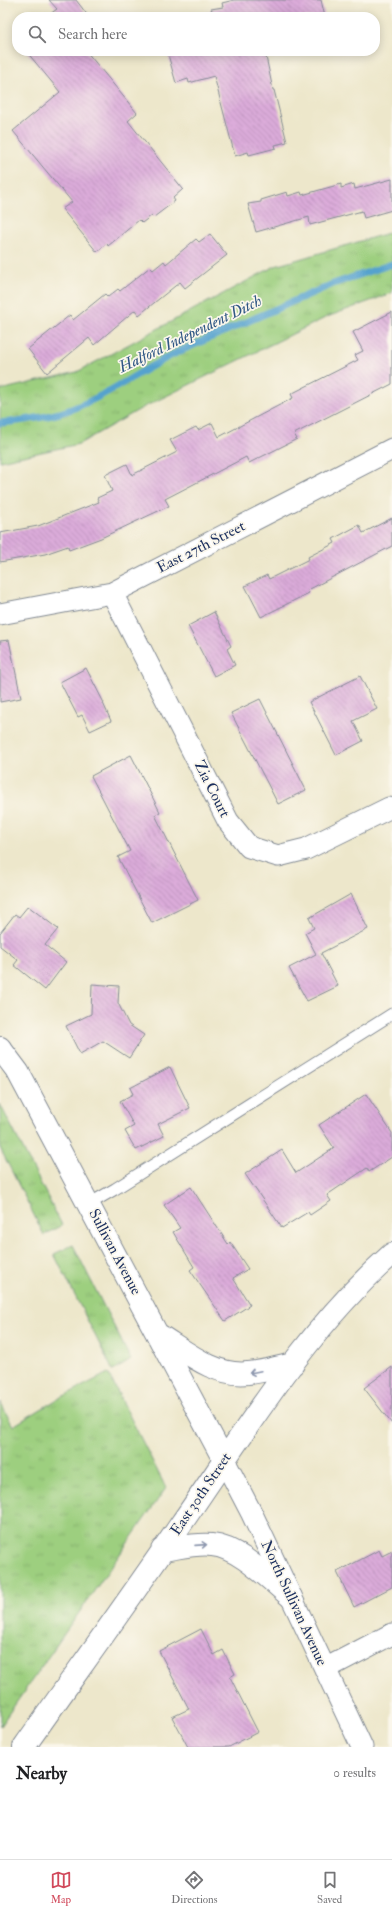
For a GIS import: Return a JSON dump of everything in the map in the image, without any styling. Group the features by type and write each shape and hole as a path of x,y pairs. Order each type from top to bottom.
{"main road":[{"name":"Sullivan Avenue","path":"0,1048 18,1072 224,1460"},
{"name":"East 30th Street","path":"24,1747 254,1416 342,1302 392,1254"},
{"path":"158,1334 210,1366 228,1372 247,1374 293,1364"},
{"path":"162,1550 210,1544 223,1547 238,1555 291,1597"}],"street":[{"name":"East 27th Street","path":"0,614 112,593 392,449"},
{"name":"Zia Court","path":"112,593 228,821 249,847 278,856 306,849 389,808"},
{"name":"North Sullivan Avenue","path":"224,1460 252,1514 362,1747"},
{"path":"325,1669 392,1634"}],"lane":[{"path":"89,1204 115,1190 392,1014"}],"green space":[{"path":"392,232 392,293 327,317 144,407 79,444 0,461 0,390 77,372 275,266"},
{"path":"0,1104 62,1225 44,1235 0,1148"},
{"path":"73,1245 131,1360 113,1371 54,1254"},
{"path":"108,1373 166,1488 0,1726 0,1402 13,1426 56,1400"}],"building":[{"path":"49,0 76,0 85,12 53,12 57,9"},
{"path":"234,0 321,0 324,12 208,12 212,11 211,9 223,7 222,3"},
{"path":"30,56 90,56 137,113 128,121 183,189 173,198 175,201 154,217 152,215 142,223 139,220 108,246 107,243 97,252 62,209 72,202 13,131 60,92"},
{"path":"168,56 266,56 287,142 275,145 276,148 249,155 248,152 235,156 214,76 189,83 188,79 176,83"},
{"path":"392,179 392,210 364,218 362,211 310,225 309,217 256,232 248,204 261,202 261,200 287,192 288,196 301,192 302,195 341,184 341,188 354,184 355,189"},
{"path":"210,234 227,255 185,288 180,282 139,315 135,310 94,345 89,338 47,373 28,349 70,315 73,320 105,294 108,297 118,289 120,291 150,267 153,270 164,261 166,264 196,239 199,242"},
{"path":"392,312 392,384 294,434 297,439 249,463 246,457 165,499 169,506 101,538 69,550 68,546 45,554 0,562 0,533 38,526 99,502 97,498 112,491 105,475 127,464 132,475 177,452 170,440 196,427 198,430 212,423 219,437 293,398 291,394 358,360 355,355 363,351 353,332"},
{"path":"392,518 392,546 308,590 309,593 261,617 245,586 267,575 269,579 309,559 308,557 335,543 333,539 359,525 363,533"},
{"path":"214,612 231,646 227,649 235,665 214,676 188,626"},
{"path":"9,640 21,698 0,702 0,641"},
{"path":"86,668 104,703 111,721 90,731 82,715 78,717 60,682"},
{"path":"360,676 377,709 353,721 363,741 336,755 309,702"},
{"path":"260,699 306,790 278,804 231,713"},
{"path":"131,755 160,812 155,815 198,900 152,923 118,857 130,851 91,776"},
{"path":"351,894 368,929 321,953 338,986 307,1001 289,968 316,954 305,933 314,928 309,918"},
{"path":"28,906 58,929 45,945 66,962 45,990 14,965 18,960 0,946 0,933 15,914 19,917"},
{"path":"92,984 119,986 118,1003 129,1025 144,1035 129,1058 103,1041 80,1054 66,1026 91,1014"},
{"path":"170,1067 190,1108 158,1124 164,1136 136,1150 125,1131 134,1126 120,1101 133,1094 130,1088"},
{"path":"366,1094 392,1133 392,1157 369,1172 367,1168 327,1195 331,1201 310,1215 308,1212 282,1228 245,1174 282,1150 296,1173 334,1148 319,1125"},
{"path":"191,1187 228,1244 230,1242 248,1269 233,1278 250,1305 225,1321 190,1270 194,1267 173,1232 180,1228 164,1205"},
{"path":"392,1367 392,1424 364,1388"},
{"path":"379,1550 382,1556 392,1551 392,1587 354,1607 337,1572"},
{"path":"201,1629 214,1655 223,1650 235,1674 230,1677 258,1732 229,1747 188,1747 172,1717 189,1709 159,1651"}],"waterway":[{"name":"Halford Independent Ditch","path":"0,423 60,413 76,407 106,393 180,351 333,284 392,264"}]}
